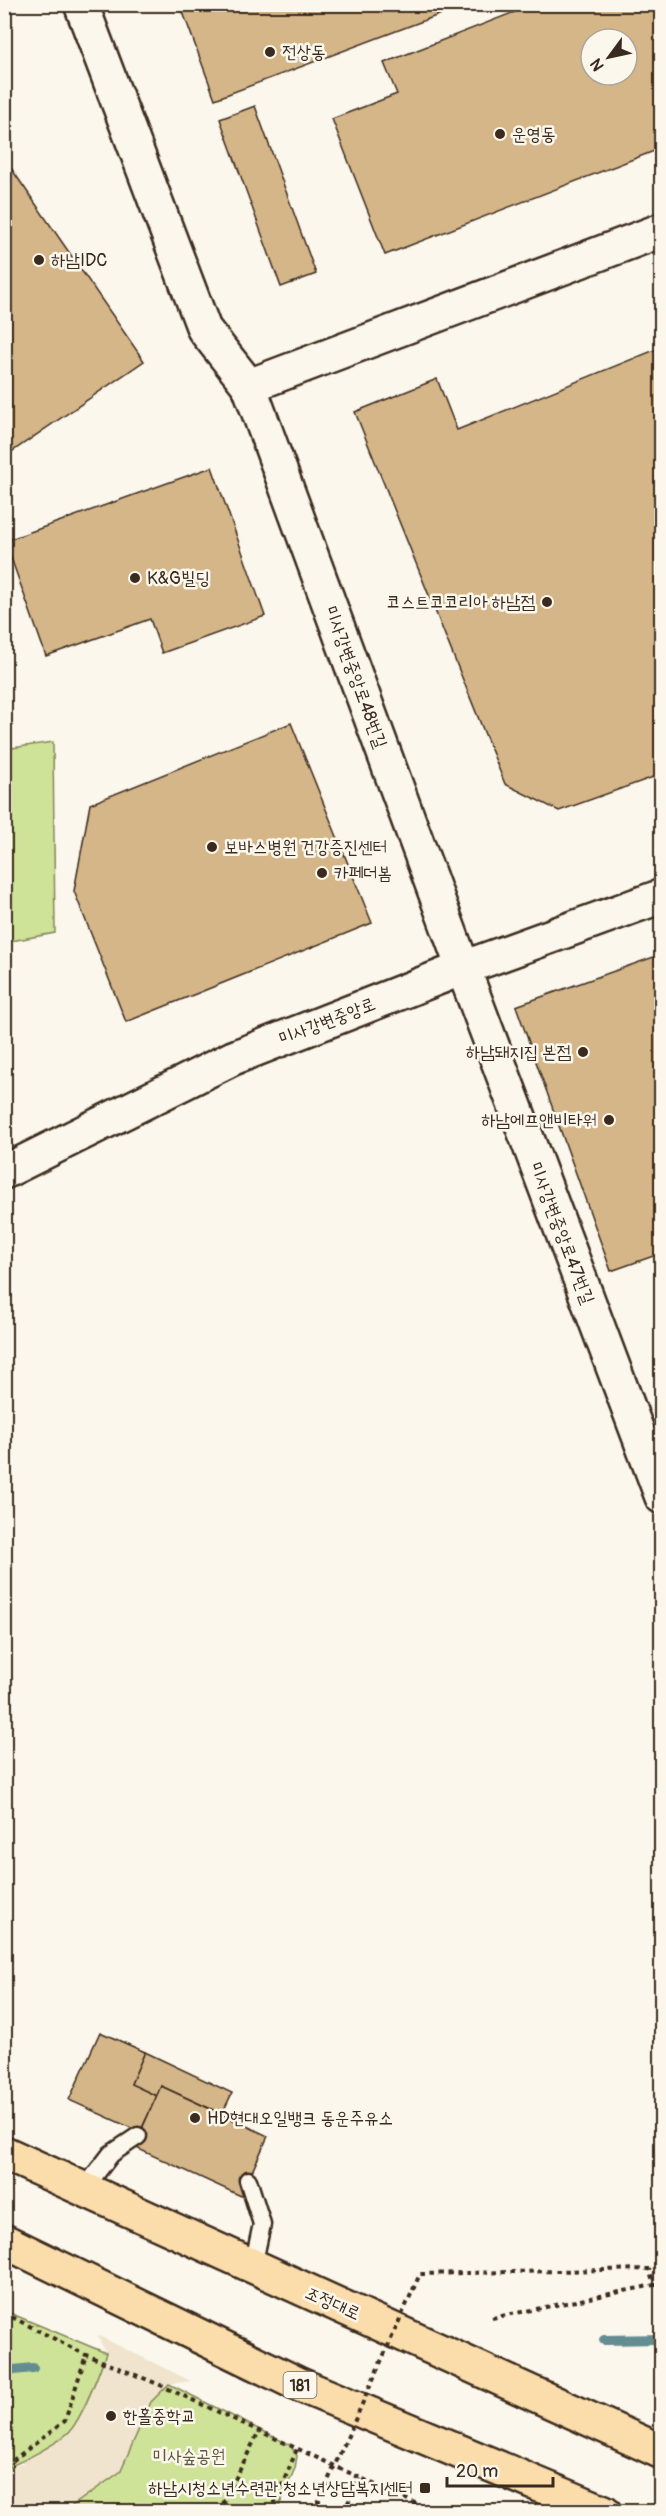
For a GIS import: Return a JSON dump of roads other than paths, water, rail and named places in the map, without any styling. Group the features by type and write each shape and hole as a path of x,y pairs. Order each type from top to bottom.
{"main road":[{"name":"조정대로","path":"4,2153 662,2452"},
{"name":"181","path":"4,2241 300,2385 604,2511"}],"street":[{"name":"미사강변중앙로48번길","path":"81,4 204,329 249,386 463,968"},
{"path":"249,386 662,230"},
{"name":"미사강변중앙로","path":"4,1172 233,1058 463,968 662,896"},
{"name":"미사강변중앙로47번길","path":"463,968 662,1497"}],"lane":[{"path":"84,2189 111,2154 138,2136"},
{"path":"248,2180 262,2224 253,2266"}],"waterway":[{"path":"604,2340 662,2339"},
{"path":"4,2371 33,2368"}],"place":[{"name":"전상동","path":"270,52"},
{"name":"운영동","path":"500,134"},
{"name":"하남IDC","path":"39,260"},
{"name":"K&G빌딩","path":"135,578"},
{"name":"코스트코코리아 하남점","path":"547,602"},
{"name":"보바스병원 건강증진센터","path":"212,847"},
{"name":"카페더봄","path":"322,873"},
{"name":"하남돼지집 본점","path":"583,1052"},
{"name":"하남에프앤비타워","path":"609,1120"},
{"name":"HD현대오일뱅크 동운주유소","path":"195,2118"},
{"name":"한홀중학교","path":"111,2416"},
{"name":"하남시청소년수련관.청소년상담복지센터","path":"425,2488"}],"park label":[{"name":"미사숲공원","path":"189,2456"}]}
